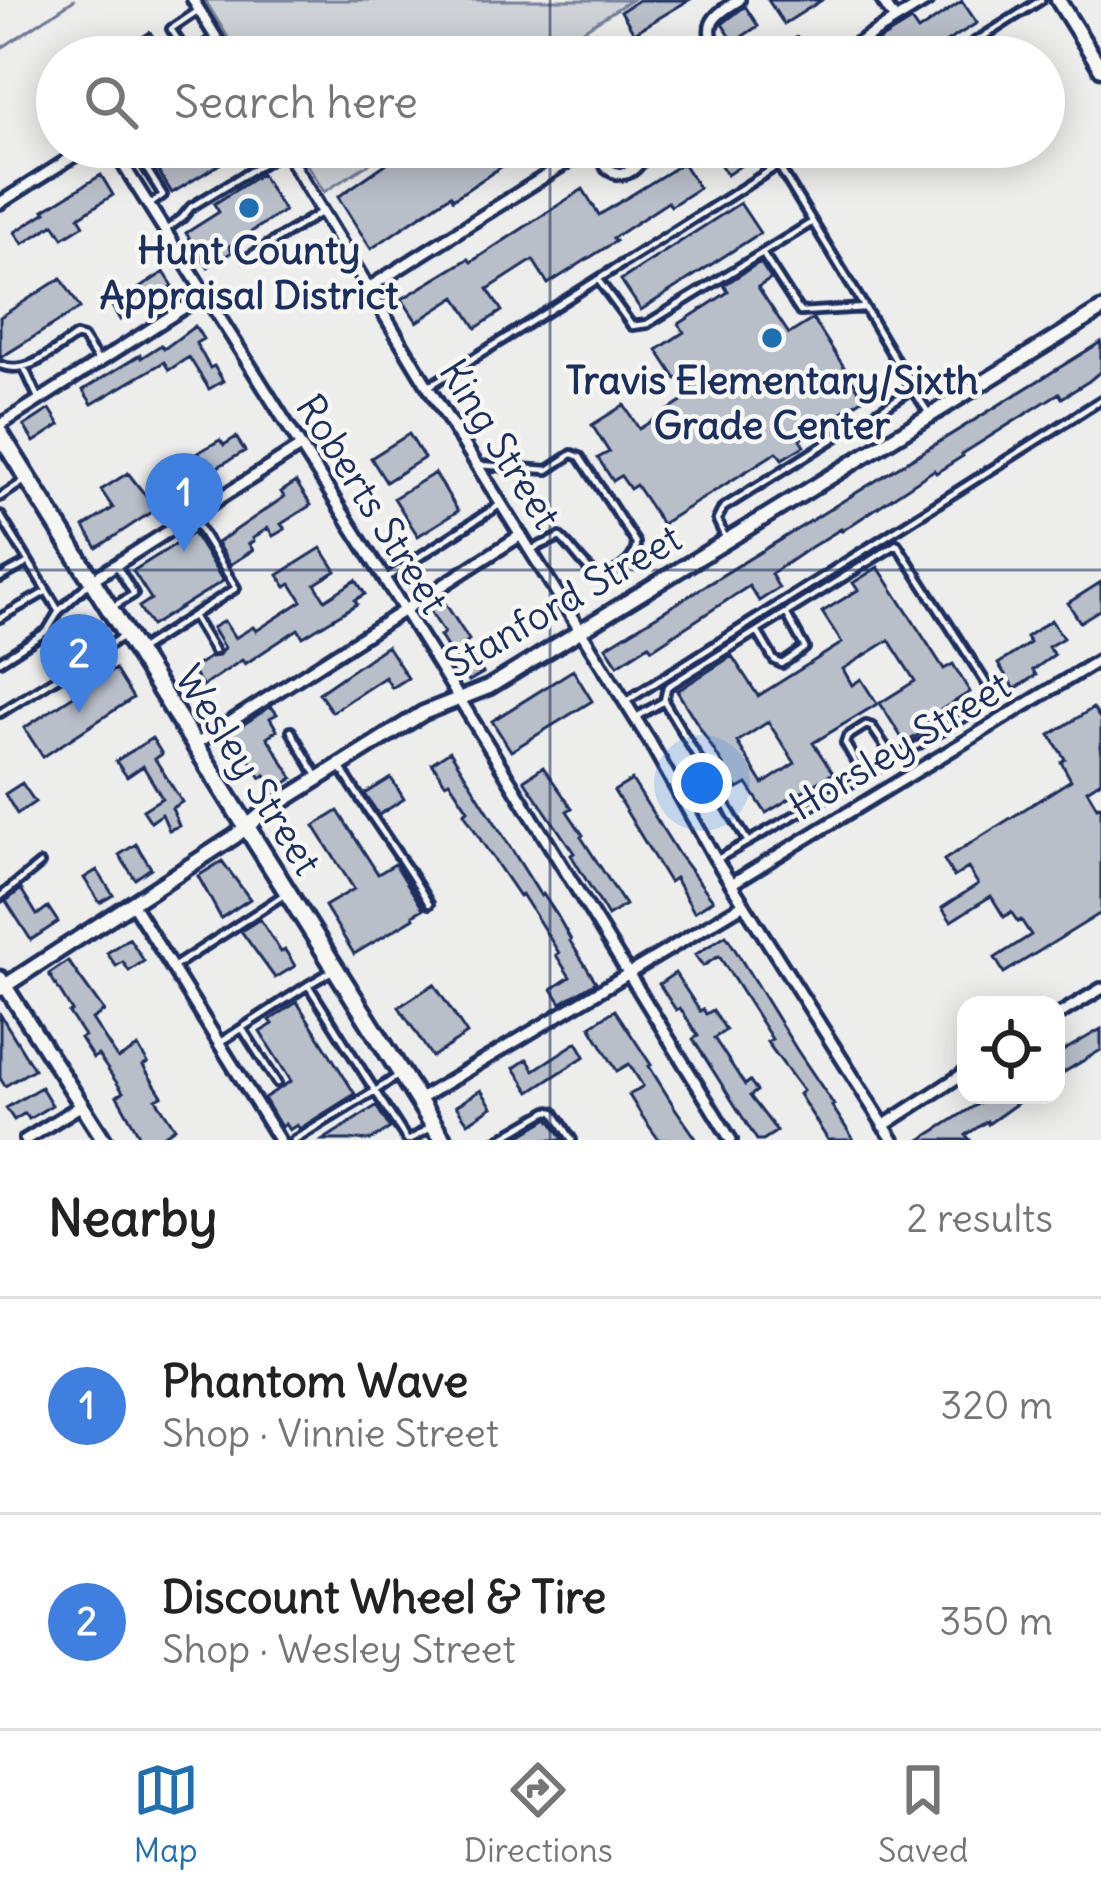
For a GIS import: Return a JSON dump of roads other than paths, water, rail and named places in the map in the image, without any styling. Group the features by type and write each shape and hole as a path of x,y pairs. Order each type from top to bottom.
{"main road":[{"name":"Wesley Street","path":"0,429 438,1133"}],"street":[{"path":"711,36 714,17 739,0"},
{"path":"882,0 895,20"},
{"path":"869,36 928,0"},
{"path":"1058,0 1097,52 1101,69"},
{"path":"196,5 215,36"},
{"path":"0,203 55,168"},
{"name":"Roberts Street","path":"125,168 731,1140"},
{"name":"King Street","path":"296,168 635,718 716,860 893,1140"},
{"path":"370,287 559,168"},
{"path":"607,168 624,174 634,168"},
{"path":"0,429 204,295"},
{"name":"Stanford Street","path":"2,984 423,713 489,687 1101,310"},
{"path":"92,580 300,447"},
{"path":"193,746 521,535"},
{"name":"Horsley Street","path":"731,884 1100,662"},
{"path":"132,904 279,1140"},
{"path":"418,1100 744,904"},
{"path":"2,984 104,1140"},
{"path":"1065,1011 1101,989"},
{"path":"884,1126 957,1078"},
{"path":"25,1140 82,1105"}],"lane":[{"path":"984,36 1041,0"},
{"path":"176,36 171,29 196,5"},
{"path":"146,168 163,195 149,205"},
{"path":"165,230 191,207 255,168"},
{"path":"428,387 775,168"},
{"path":"779,168 930,415"},
{"path":"247,258 322,211"},
{"path":"598,279 632,326 647,324 811,223"},
{"path":"762,253 800,312 865,308"},
{"path":"0,365 11,369 30,366 76,336 83,338 99,362"},
{"path":"23,367 39,400"},
{"path":"727,540 716,520 722,508 913,389"},
{"path":"625,702 1101,400"},
{"path":"477,465 548,470 572,454 580,457 636,543 629,562 600,577 560,537 530,550"},
{"path":"0,496 28,479"},
{"path":"384,580 501,504"},
{"path":"0,515 3,529 59,611"},
{"path":"136,652 236,589 192,516"},
{"path":"716,860 748,842 863,775 944,730 995,697 897,544 667,686 664,701 748,842"},
{"path":"0,578 29,562"},
{"path":"109,609 134,594 116,565"},
{"path":"0,661 46,631 59,611 92,580"},
{"path":"0,618 47,591"},
{"path":"757,631 774,660 787,663 805,648 786,613"},
{"path":"193,616 214,650"},
{"path":"0,713 125,635"},
{"path":"635,718 664,701"},
{"path":"863,775 845,743 866,725 893,758"},
{"path":"291,731 319,778"},
{"path":"340,766 429,904"},
{"path":"0,897 40,864"},
{"path":"172,968 287,893"},
{"path":"219,1043 334,969"},
{"path":"308,985 408,1140 438,1133"},
{"path":"242,1028 278,1083"},
{"path":"294,1140 401,1074"},
{"path":"498,1140 548,1111 554,1112 572,1140"}],"waterway":[{"path":"0,49 74,0"}],"place":[{"name":"Hunt County Appraisal District","path":"249,208"},
{"name":"Travis Elementary/Sixth Grade Center","path":"772,338"},
{"name":"Phantom Wave","path":"184,552"},
{"name":"Discount Wheel & Tire","path":"79,713"}]}
